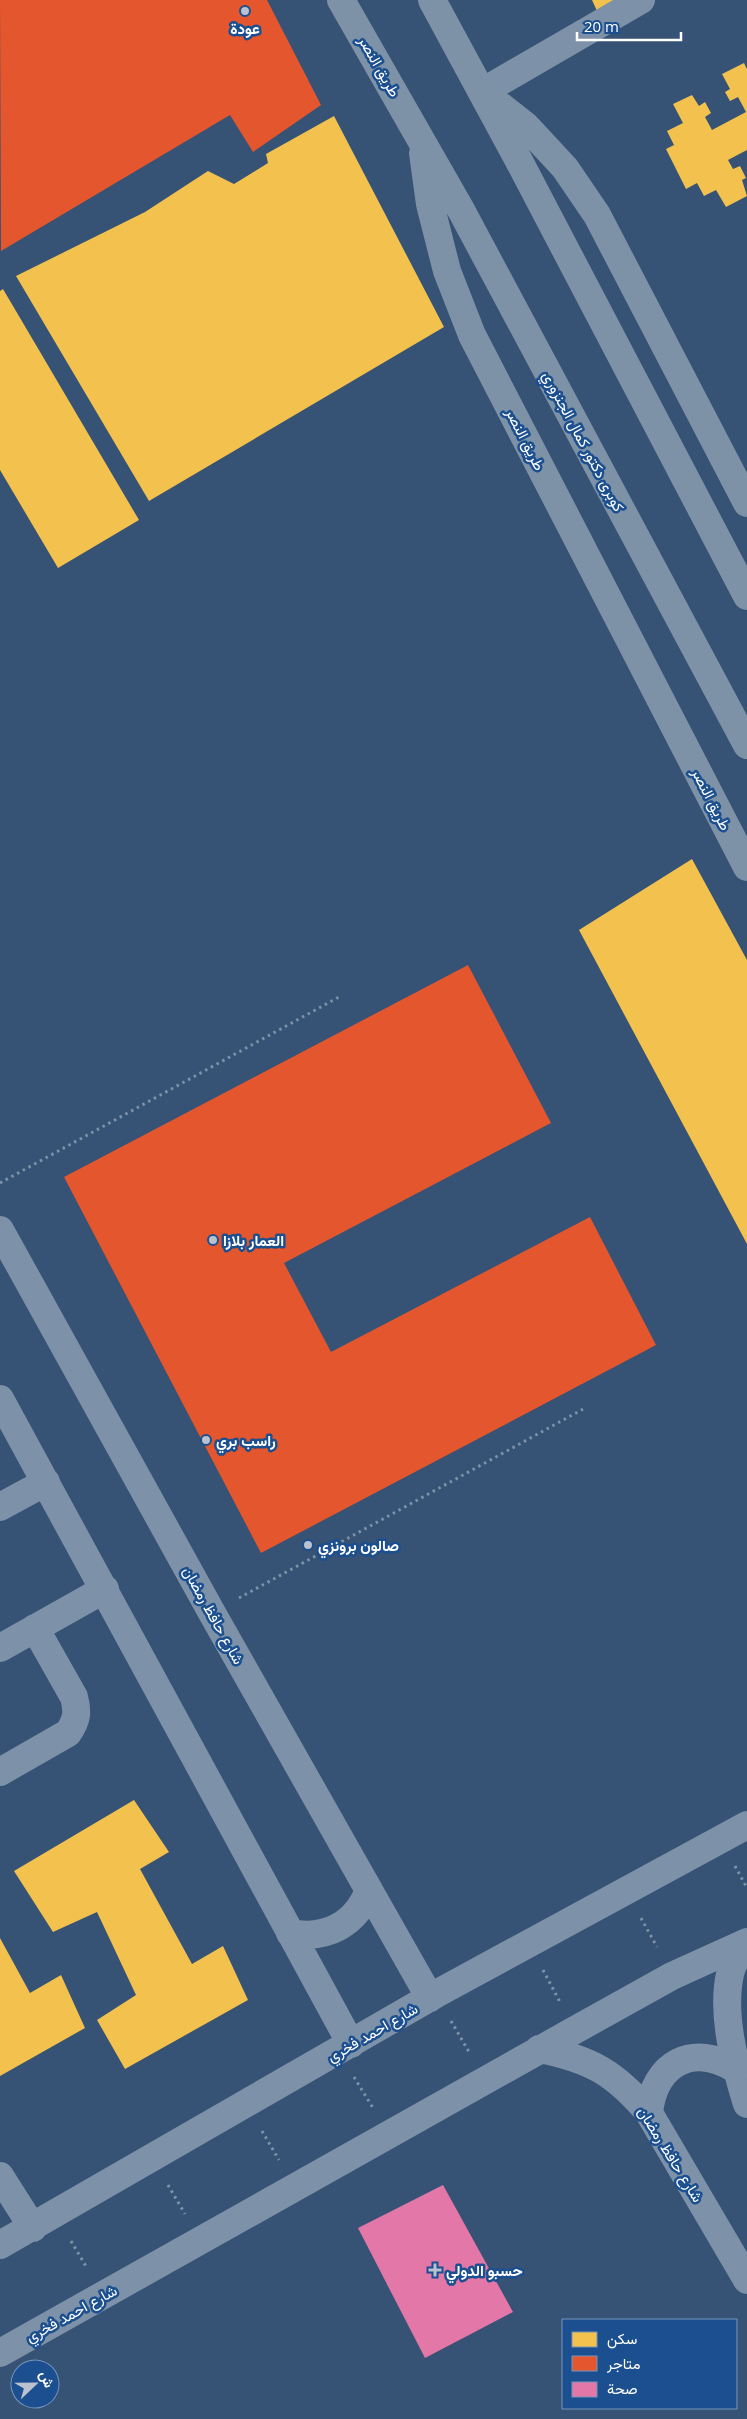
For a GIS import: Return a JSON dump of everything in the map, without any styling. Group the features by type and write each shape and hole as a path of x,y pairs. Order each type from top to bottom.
{"highway":[{"name":"طريق النصر","path":"341,0 421,137 430,204 446,271 472,335 747,867"},
{"path":"432,0 518,159 747,596"},
{"path":"482,92 526,126 565,168 596,216 744,490"},
{"name":"كوبرى دكتور كمال الجنزوري","path":"421,137 747,745"}],"street":[{"path":"482,92 641,0"},
{"name":"شارع حافظ رمضان","path":"0,1230 369,1890 433,1996"},
{"path":"0,1399 290,1933 345,2048"},
{"path":"0,1507 46,1482"},
{"path":"0,1648 104,1589"},
{"path":"0,1772 68,1733 75,1722 78,1709 74,1697 35,1628"},
{"name":"شارع احمد فخري","path":"0,2245 433,1996 747,1825"},
{"path":"290,1933 304,1936 319,1935 345,1924 364,1903 369,1890"},
{"path":"745,1943 730,1973 729,1998 731,2038 737,2070 747,2104"},
{"name":"شارع احمد فخري","path":"0,2353 539,2049 672,1976 745,1943"},
{"name":"شارع حافظ رمضان","path":"539,2049 564,2054 587,2062 609,2074 628,2089 648,2113 747,2280"},
{"path":"648,2113 650,2095 658,2079 670,2067 686,2059 704,2056 722,2060 737,2070"},
{"path":"0,2176 44,2221"}],"path":[{"path":"0,1183 339,997"},
{"path":"212,1612 585,1408"},
{"path":"626,1891 672,1976"},
{"path":"529,1943 575,2030"},
{"path":"433,1996 485,2080"},
{"path":"345,2048 388,2134"},
{"path":"246,2104 295,2187"},
{"path":"153,2158 201,2240"},
{"path":"44,2221 103,2295"}],"building: سكن":[{"path":"592,0 617,0 597,11"},
{"path":"744,63 747,69 747,150 728,160 733,169 740,166 746,178 742,180 747,196 726,207 716,190 704,196 697,183 686,189 666,149 674,145 667,131 683,123 673,104 692,95 699,106 705,102 711,113 705,117 712,130 746,112 738,97 730,101 725,92 730,89 722,74"},
{"path":"334,116 444,327 149,501 16,276 145,212 208,171 234,184 268,163 266,154"},
{"path":"3,289 139,520 58,568 0,470 0,291"},
{"path":"692,859 747,960 747,1244 579,930"},
{"path":"134,1800 169,1852 140,1869 192,1964 223,1946 248,2000 125,2069 97,2020 136,1995 97,1912 53,1932 14,1871"},
{"path":"0,1938 30,1993 61,1975 85,2028 0,2076"}],"building: متاجر":[{"path":"0,0 267,0 321,105 253,152 230,115 1,251"},
{"name":"العمار بلازا","path":"468,965 551,1123 284,1263 331,1352 590,1217 656,1345 261,1553 64,1177"}],"building: صحة":[{"name":"حسبو الدولي","path":"443,2185 513,2312 425,2358 358,2228"}],"place":[{"name":"عودة","path":"245,11"},
{"name":"العمار بلازا","path":"213,1240"},
{"name":"راسب بري","path":"206,1440"},
{"name":"صالون برونزي","path":"308,1545"},
{"name":"حسبو الدولي","path":"435,2270"}]}
